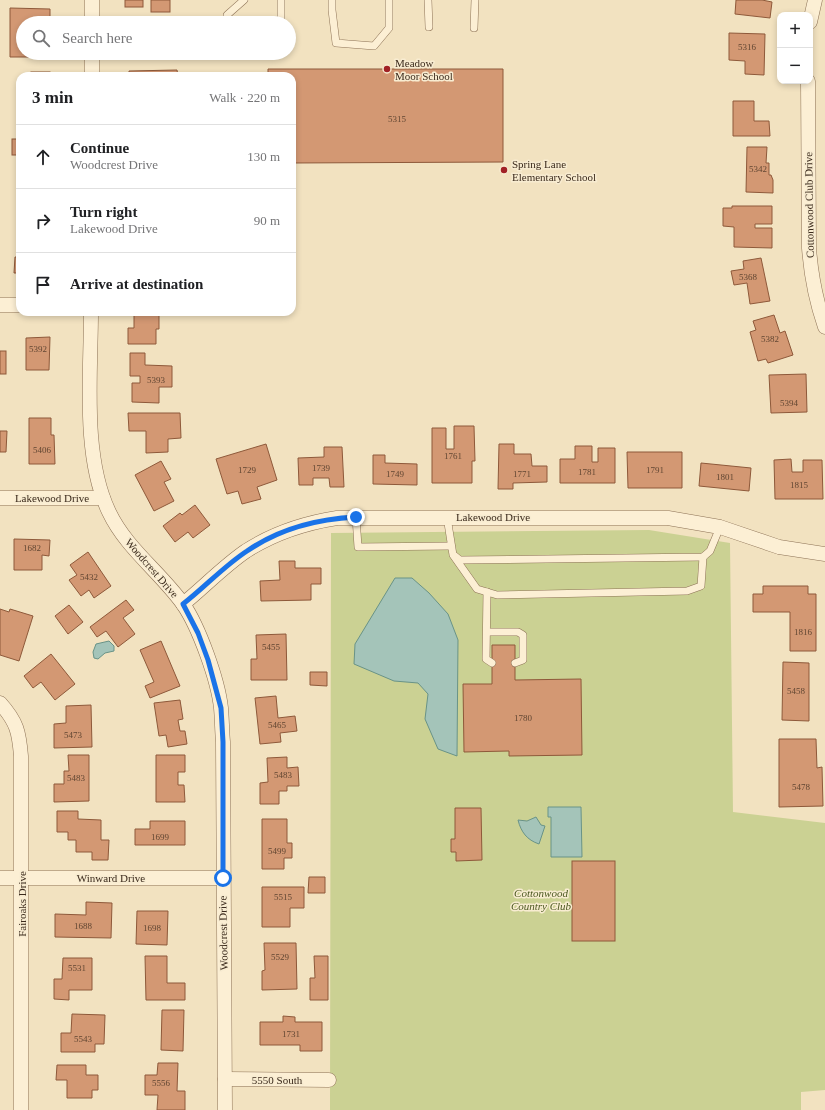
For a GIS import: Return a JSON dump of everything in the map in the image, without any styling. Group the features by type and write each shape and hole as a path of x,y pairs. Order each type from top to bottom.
{"street":[{"path":"92,0 92,16"},
{"path":"812,12 815,0"},
{"path":"92,60 92,72"},
{"name":"Cottonwood Club Drive","path":"808,84 809,248 811,271 818,308 825,327"},
{"path":"0,305 16,305"},
{"name":"Woodcrest Drive","path":"91,316 91,434 94,462 103,498 109,513 124,537 183,604 198,633 208,660 221,708 223,742 225,1110"},
{"name":"Lakewood Drive","path":"0,498 103,498"},
{"name":"Lakewood Drive","path":"183,604 246,552 272,537 298,526 320,520 356,517 656,517 685,520 720,528 779,547 825,554"},
{"name":"Fairoaks Drive","path":"0,703 9,714 19,732 21,756 21,1110"},
{"name":"Winward Drive","path":"0,878 223,878"},
{"name":"5550 South","path":"225,1079 329,1080"}],"lane":[{"path":"227,16 244,0"},
{"path":"281,0 281,16"},
{"path":"332,0 336,43 374,46 389,28 389,0"},
{"path":"428,0 429,27"},
{"path":"474,28 475,0"},
{"path":"356,517 358,547 450,546"},
{"path":"446,517 450,546 453,554 477,589 497,595 687,591 701,586 703,557"},
{"path":"453,554 460,560 703,557 710,551 720,528"},
{"path":"487,592 486,658 492,663"},
{"path":"487,632 518,632 523,635 523,660 515,663"}],"green space":[{"name":"Cottonwood Country Club","path":"649,530 730,543 733,812 825,823 825,1090 801,1092 801,1110 330,1110 331,533"}],"water":[{"path":"395,578 412,578 429,593 448,614 458,640 457,756 438,749 425,719 428,694 418,683 394,681 354,664 355,644"},
{"path":"109,641 114,646 114,651 105,653 98,659 94,658 93,652 96,644"},
{"path":"548,807 581,807 582,857 551,857 551,817 548,817"},
{"path":"536,817 541,825 545,826 539,844 525,835 518,820 527,821"}],"building":[{"path":"125,0 143,0 143,7 125,7"},
{"path":"151,0 170,0 170,12 151,12"},
{"path":"736,0 762,0 772,2 770,18 735,14"},
{"path":"10,8 50,9 50,16 16,16 16,57 10,57"},
{"path":"729,33 765,34 764,75 745,74 745,61 729,60"},
{"path":"268,69 503,69 503,162 296,163 296,72 268,72"},
{"path":"177,70 177,72 129,72"},
{"path":"733,101 754,101 754,121 769,121 770,136 733,136"},
{"path":"12,139 16,139 16,155 12,155"},
{"path":"747,147 767,147 766,163 769,163 769,175 771,175 773,180 773,193 746,192"},
{"path":"732,206 772,206 772,224 755,224 755,228 772,228 772,248 734,247 734,227 723,226 723,208 732,208"},
{"path":"15,257 16,257 16,273 14,273"},
{"path":"761,258 770,301 750,304 747,283 734,285 731,271 744,269 743,261"},
{"path":"774,315 780,333 785,331 793,355 768,363 766,359 758,361 750,332 756,330 753,321"},
{"path":"134,316 159,316 159,329 156,329 156,344 128,344 128,328 134,328"},
{"path":"50,337 49,370 26,370 26,338"},
{"path":"0,351 6,351 6,374 0,374"},
{"path":"130,353 145,353 145,365 172,366 172,387 159,387 159,403 132,402 132,383 140,383 140,376 130,376"},
{"path":"806,374 807,412 771,413 769,375"},
{"path":"128,413 180,413 181,438 168,439 168,452 146,453 146,431 129,431"},
{"path":"29,418 51,418 51,435 54,435 55,464 29,464"},
{"path":"454,426 474,426 475,461 472,461 472,483 432,483 432,428 446,428 446,449 454,449"},
{"path":"0,431 7,431 6,452 0,452"},
{"path":"266,444 277,480 257,487 261,499 242,504 238,491 227,494 216,459"},
{"path":"499,444 514,444 514,454 531,454 532,466 547,466 547,482 513,483 513,489 498,489"},
{"path":"575,446 592,446 592,462 598,462 598,448 615,448 615,483 560,483 560,459 575,459"},
{"path":"324,447 342,447 344,487 330,487 329,478 313,478 313,485 299,485 298,458 324,457"},
{"path":"627,452 682,452 682,488 628,488"},
{"path":"373,455 385,455 385,463 417,464 417,485 373,484"},
{"path":"791,459 792,472 803,472 803,460 822,460 823,499 775,499 774,460"},
{"path":"161,461 171,479 164,482 174,501 154,511 135,475"},
{"path":"701,463 751,468 749,491 699,486"},
{"path":"195,505 210,525 193,538 188,532 175,542 163,526 180,513 182,515"},
{"path":"14,539 50,540 49,556 42,555 42,570 14,570"},
{"path":"88,552 111,586 94,598 89,590 81,596 69,580 77,575 70,565"},
{"path":"279,561 295,561 295,568 321,568 321,584 311,584 311,600 261,601 260,581 280,580"},
{"path":"763,586 808,586 808,594 816,594 816,651 790,651 790,612 753,612 753,594 763,594"},
{"path":"126,600 134,610 123,618 135,634 118,647 106,631 97,637 90,627"},
{"path":"69,605 83,622 68,634 55,616"},
{"path":"0,609 9,612 10,609 33,616 19,661 0,655"},
{"path":"286,634 287,680 251,680 251,659 257,659 256,635"},
{"path":"161,641 180,686 150,698 145,686 154,682 140,650"},
{"path":"492,645 515,645 515,680 581,679 582,755 509,756 509,751 464,752 463,684 492,684"},
{"path":"51,654 75,684 55,700 41,682 33,688 24,676"},
{"path":"783,662 809,663 809,721 782,720"},
{"path":"310,672 327,672 327,686 310,685"},
{"path":"276,696 278,718 295,716 297,731 280,733 281,742 260,744 255,698"},
{"path":"180,700 183,719 178,720 180,731 185,731 187,744 168,747 166,735 159,736 154,703"},
{"path":"91,705 92,747 54,748 54,724 66,723 66,706"},
{"path":"779,739 816,739 817,768 822,767 823,806 779,807"},
{"path":"68,755 89,755 89,801 54,802 54,784 64,784 64,771 69,771"},
{"path":"156,755 185,755 185,772 178,772 178,785 184,785 185,802 156,802"},
{"path":"287,757 287,768 298,767 299,786 287,786 287,791 279,791 279,804 260,804 260,783 268,782 267,758"},
{"path":"455,808 481,808 482,860 456,861 456,852 451,852 451,839 455,839"},
{"path":"57,811 78,811 78,819 101,820 101,840 109,840 108,860 92,860 92,852 76,852 76,840 68,840 68,832 57,832"},
{"path":"262,819 287,819 287,843 292,843 292,858 284,858 284,869 262,869"},
{"path":"150,821 185,821 185,845 135,845 135,829 150,829"},
{"path":"572,861 615,861 615,941 572,941"},
{"path":"309,877 325,877 325,893 308,893"},
{"path":"262,887 304,887 304,908 290,908 290,927 262,927"},
{"path":"86,902 112,903 111,938 55,937 55,914 86,915"},
{"path":"137,911 168,911 167,945 136,944"},
{"path":"264,943 296,943 297,989 262,990 262,971 265,970"},
{"path":"145,956 167,956 167,983 185,983 185,1000 146,1000"},
{"path":"314,956 328,956 328,1000 310,1000 310,978 315,978"},
{"path":"63,958 92,958 92,990 69,990 69,1000 54,999 54,979 62,979"},
{"path":"162,1010 184,1010 183,1051 161,1050"},
{"path":"72,1014 105,1015 104,1044 95,1044 95,1052 61,1052 61,1033 71,1033"},
{"path":"283,1016 295,1017 295,1022 322,1022 322,1051 300,1051 300,1045 260,1045 260,1022 283,1022"},
{"path":"158,1063 178,1063 177,1091 185,1091 185,1110 157,1110 158,1095 145,1095 145,1075 157,1075"},
{"path":"57,1065 86,1065 86,1075 98,1075 98,1090 92,1090 92,1098 67,1098 67,1080 56,1080"}],"place":[{"name":"Meadow Moor School","path":"387,69"},
{"name":"Spring Lane Elementary School","path":"504,170"}],"route":[{"path":"223,878 223,742 221,708 217,687 208,660 198,633 183,604 234,561 258,544 287,530 320,520 356,517"}]}
